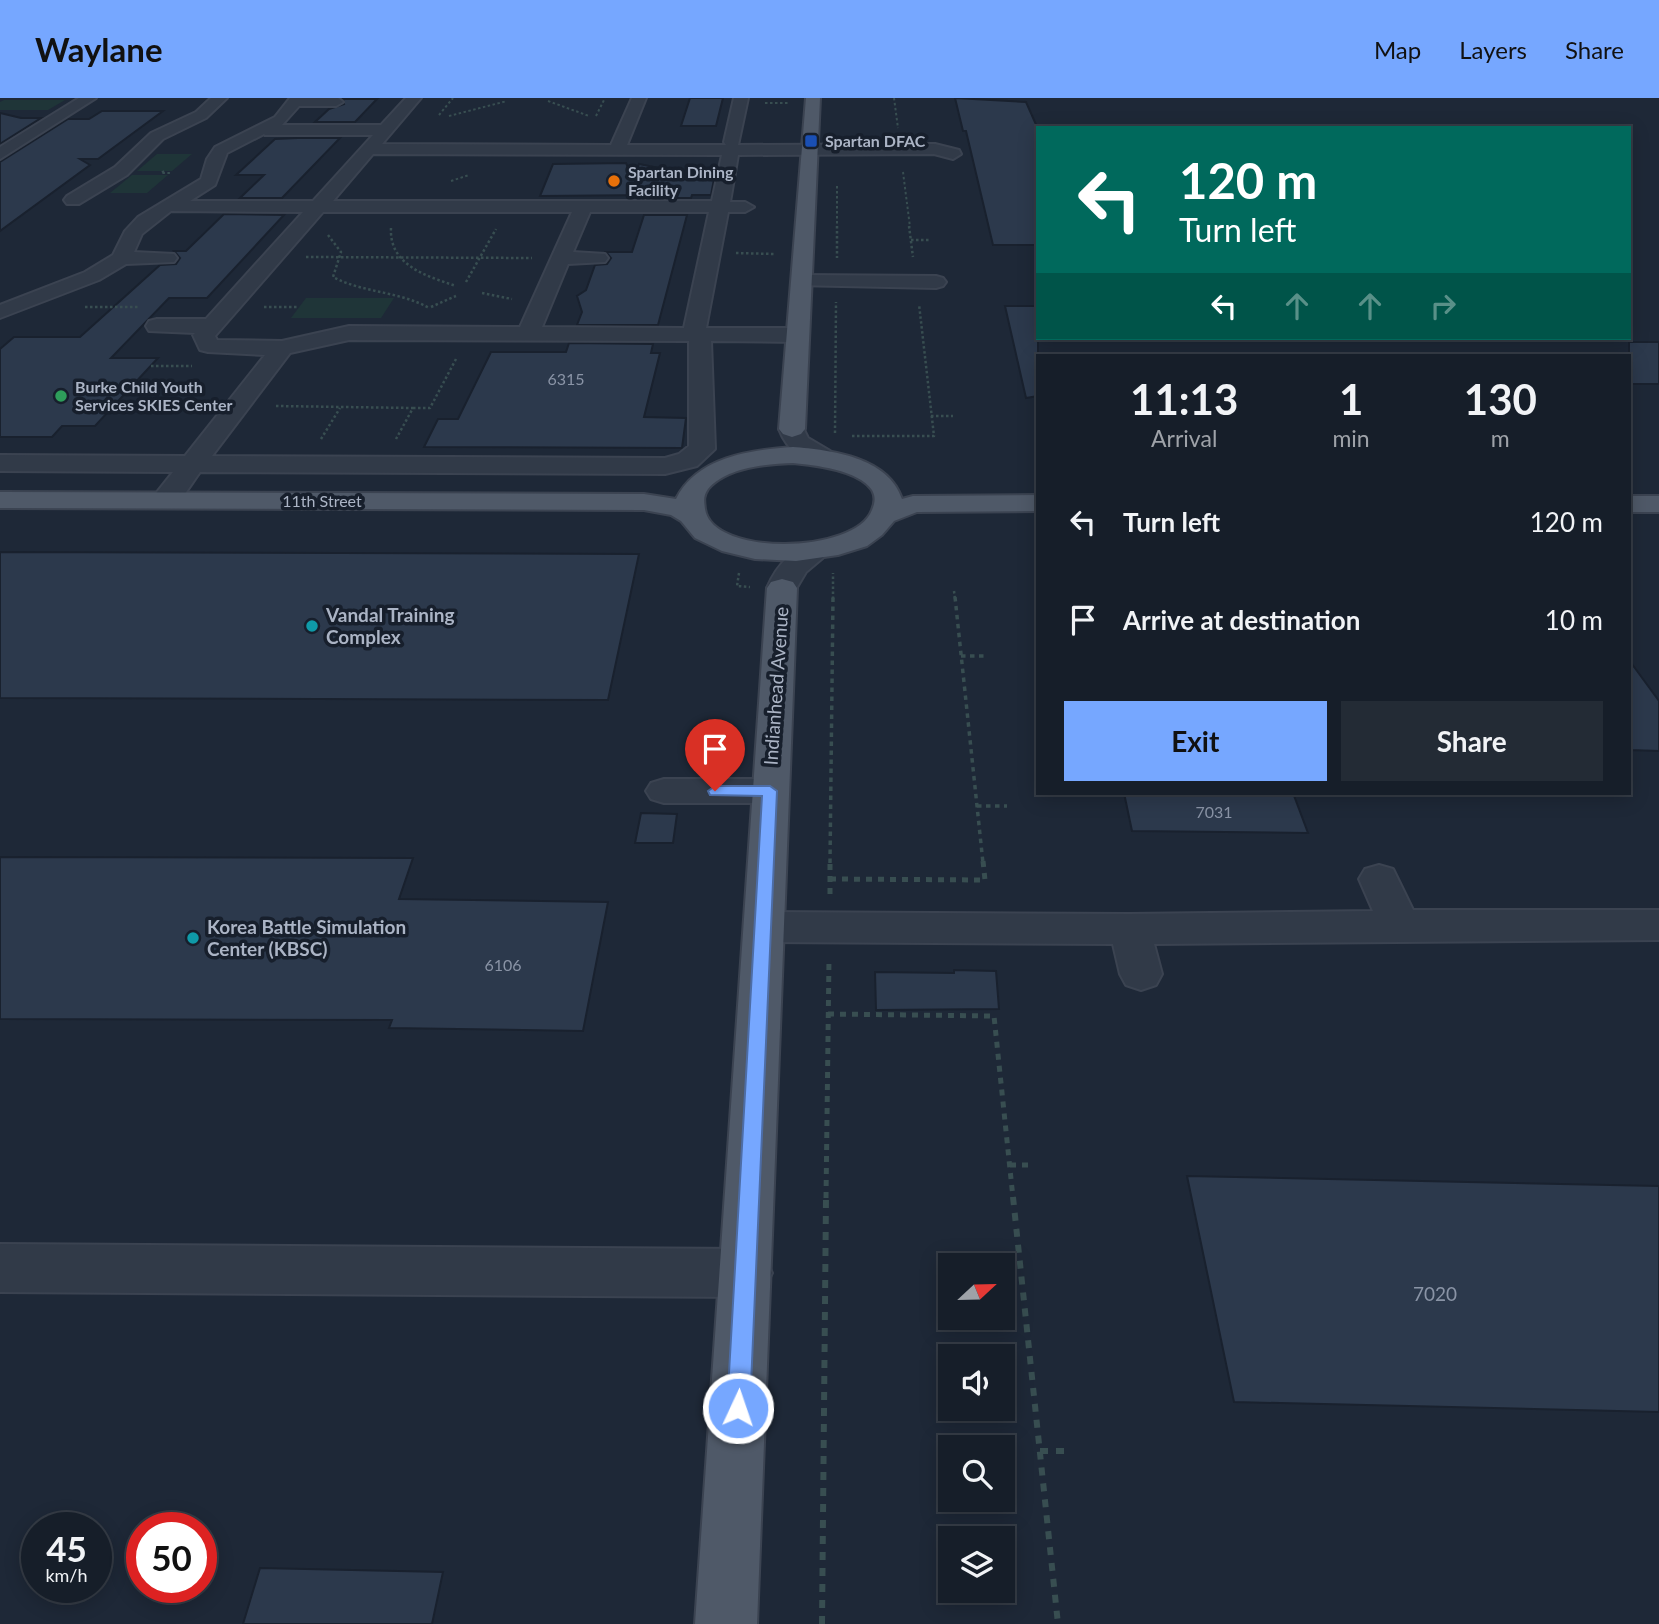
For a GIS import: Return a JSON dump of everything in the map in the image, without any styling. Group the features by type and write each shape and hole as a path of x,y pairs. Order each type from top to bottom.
{"main road":[{"path":"792,429 813,98"},
{"path":"644,502 664,499 696,487 723,468 767,456 828,451 863,471 884,502"},
{"path":"692,516 691,499 696,487"},
{"name":"11th Street","path":"0,500 644,502"},
{"path":"644,502 679,508 692,516 701,528 748,562 787,553 825,559 875,527 884,502"},
{"path":"884,502 1036,503"},
{"path":"1631,504 1659,504"},
{"name":"Indianhead Avenue","path":"726,1624 782,588"}],"street":[{"path":"0,154 89,98"},
{"path":"73,200 121,171 158,136 201,115 220,98"},
{"path":"414,98 204,335 208,345 282,348 349,333 798,335"},
{"path":"0,463 664,466 688,460 702,449 697,335 741,98"},
{"path":"122,258 124,245 133,229 209,181 221,150 281,120 297,100 336,102"},
{"path":"617,150 638,100 655,103"},
{"path":"61,115 86,116"},
{"path":"265,130 386,130"},
{"path":"369,149 617,150 731,146 810,149 946,148"},
{"path":"213,170 233,170"},
{"path":"669,190 721,198 746,207"},
{"path":"169,206 583,207 721,198"},
{"path":"528,334 583,207"},
{"path":"0,312 92,276 122,258 167,258"},
{"path":"561,258 598,258"},
{"path":"802,281 936,282"},
{"path":"157,326 212,326"},
{"path":"164,500 282,348"},
{"path":"792,429 796,441 804,449 828,451"},
{"path":"767,456 782,449 789,441 792,429"},
{"path":"782,588 789,572 798,561 825,559"},
{"path":"748,562 774,561 780,569 782,588"},
{"path":"664,791 770,791"},
{"path":"1379,879 1399,925"},
{"path":"764,927 1130,929 1659,925"},
{"path":"1130,929 1140,974"},
{"path":"0,1268 746,1273"}],"path":[{"path":"439,115 453,98"},
{"path":"596,116 605,98"},
{"path":"449,116 507,101"},
{"path":"548,101 589,116"},
{"path":"828,451 836,281 838,149"},
{"path":"350,206 328,224 326,232 341,252 333,277 347,286 408,296 437,309"},
{"path":"911,240 930,240"},
{"path":"274,257 561,258"},
{"path":"281,398 275,407 430,408 469,334"},
{"path":"382,465 413,408"},
{"path":"932,416 953,416"},
{"path":"822,1624 833,588 825,559"},
{"path":"748,562 737,586 833,588"},
{"path":"830,879 985,880 954,592"},
{"path":"961,656 988,656"},
{"path":"978,806 1007,806"},
{"path":"828,1014 994,1016 1058,1624"},
{"path":"1010,1165 1031,1165"},
{"path":"1040,1451 1064,1451"}],"green space":[{"path":"65,100 48,110 0,110 0,102"},
{"path":"157,154 192,154 172,171 137,171"},
{"path":"132,175 168,175 147,193 110,193"},
{"path":"306,298 394,298 381,318 291,318"}],"building":[{"path":"690,98 723,98 716,126 681,126"},
{"path":"955,98 1026,102 1037,126 1036,245 993,245 966,131 963,131"},
{"path":"343,99 377,99 355,122 315,122 329,109 344,104"},
{"path":"102,111 163,111 98,159 80,159 90,165 0,231 0,162 68,119 89,119"},
{"path":"0,113 21,118 41,118 0,144"},
{"path":"340,138 282,198 240,198 264,175 236,175 275,139"},
{"name":"Spartan Dining Facility","path":"626,163 633,179 639,164 714,179 711,195 692,195 691,198 650,198 651,195 540,196 553,164"},
{"path":"224,214 284,215 207,298 169,298 111,358 158,358 95,426 62,426 52,437 0,437 0,349 14,337 80,337 160,265 176,264 180,258 174,251 186,251"},
{"path":"644,215 687,215 658,325 577,325 582,312 577,296 586,290 595,265 607,264 611,258 606,252 632,252"},
{"path":"1005,306 1036,306 1036,396 1026,398"},
{"path":"1629,342 1659,342 1659,384 1631,384"},
{"path":"569,343 653,344 651,353 660,353 644,417 686,418 682,448 424,447 438,419 458,419 491,352 566,352"},
{"name":"Vandal Training Complex","path":"0,552 639,554 608,700 0,698"},
{"path":"1631,663 1659,701 1659,751 1631,750"},
{"path":"1124,795 1294,795 1308,833 1132,831"},
{"path":"641,813 677,814 673,843 635,843"},
{"name":"Korea Battle Simulation Center (KBSC)","path":"0,857 413,858 399,899 608,902 583,1031 389,1028 392,1020 0,1019"},
{"path":"954,970 996,971 999,1009 876,1010 875,972 954,973"},
{"path":"1187,1176 1659,1186 1659,1412 1234,1402"},
{"path":"260,1568 443,1572 432,1624 243,1624"}],"place":[{"name":"Spartan DFAC","path":"811,141"},
{"name":"Spartan Dining Facility","path":"614,181"},
{"name":"Burke Child Youth Services SKIES Center","path":"61,396"},
{"name":"Vandal Training Complex","path":"312,626"},
{"name":"Korea Battle Simulation Center (KBSC)","path":"193,938"}],"route":[{"path":"715,791 770,791 738,1408"}]}
